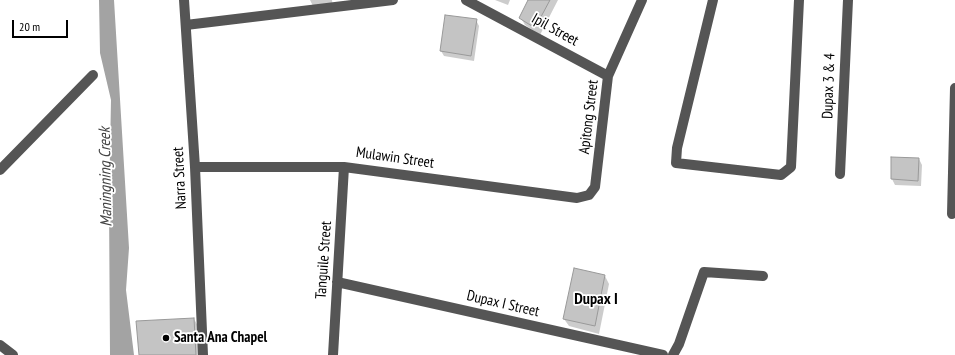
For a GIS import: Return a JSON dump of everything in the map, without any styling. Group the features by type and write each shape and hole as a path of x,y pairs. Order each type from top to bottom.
{"street":[{"name":"Narra Street","path":"184,0 195,167 203,355"},
{"path":"186,25 393,0"},
{"name":"Ipil Street","path":"466,0 608,76"},
{"name":"Apitong Street","path":"589,195 595,187 608,76 642,0"},
{"path":"713,0 677,148 676,163 781,175 791,167 799,0"},
{"name":"Dupax 3 & 4","path":"840,174 848,0"},
{"path":"0,170 93,75"},
{"path":"952,214 955,88"},
{"name":"Mulawin Street","path":"195,167 344,166 577,198 589,195"},
{"name":"Tanguile Street","path":"333,355 344,166"},
{"path":"673,355 679,344 704,272 763,276"},
{"name":"Dupax I Street","path":"337,282 662,355"},
{"path":"0,345 13,355"}],"shaded area":[{"path":"99,0 114,0 129,248 126,290 134,355 110,355 109,203 111,100 100,53"}],"building":[{"path":"528,0 550,0 535,28 519,18"},
{"path":"445,15 477,19 471,56 440,51"},
{"path":"891,157 919,158 918,181 891,179"},
{"path":"574,268 605,275 595,326 563,319"},
{"name":"Santa Ana Chapel","path":"194,318 196,355 139,355 136,321"}],"place":[{"name":"Santa Ana Chapel","path":"166,338"}],"district":[{"name":"Dupax I","path":"596,299"}],"water label":[{"name":"Maningning Creek","path":"106,177"}]}
